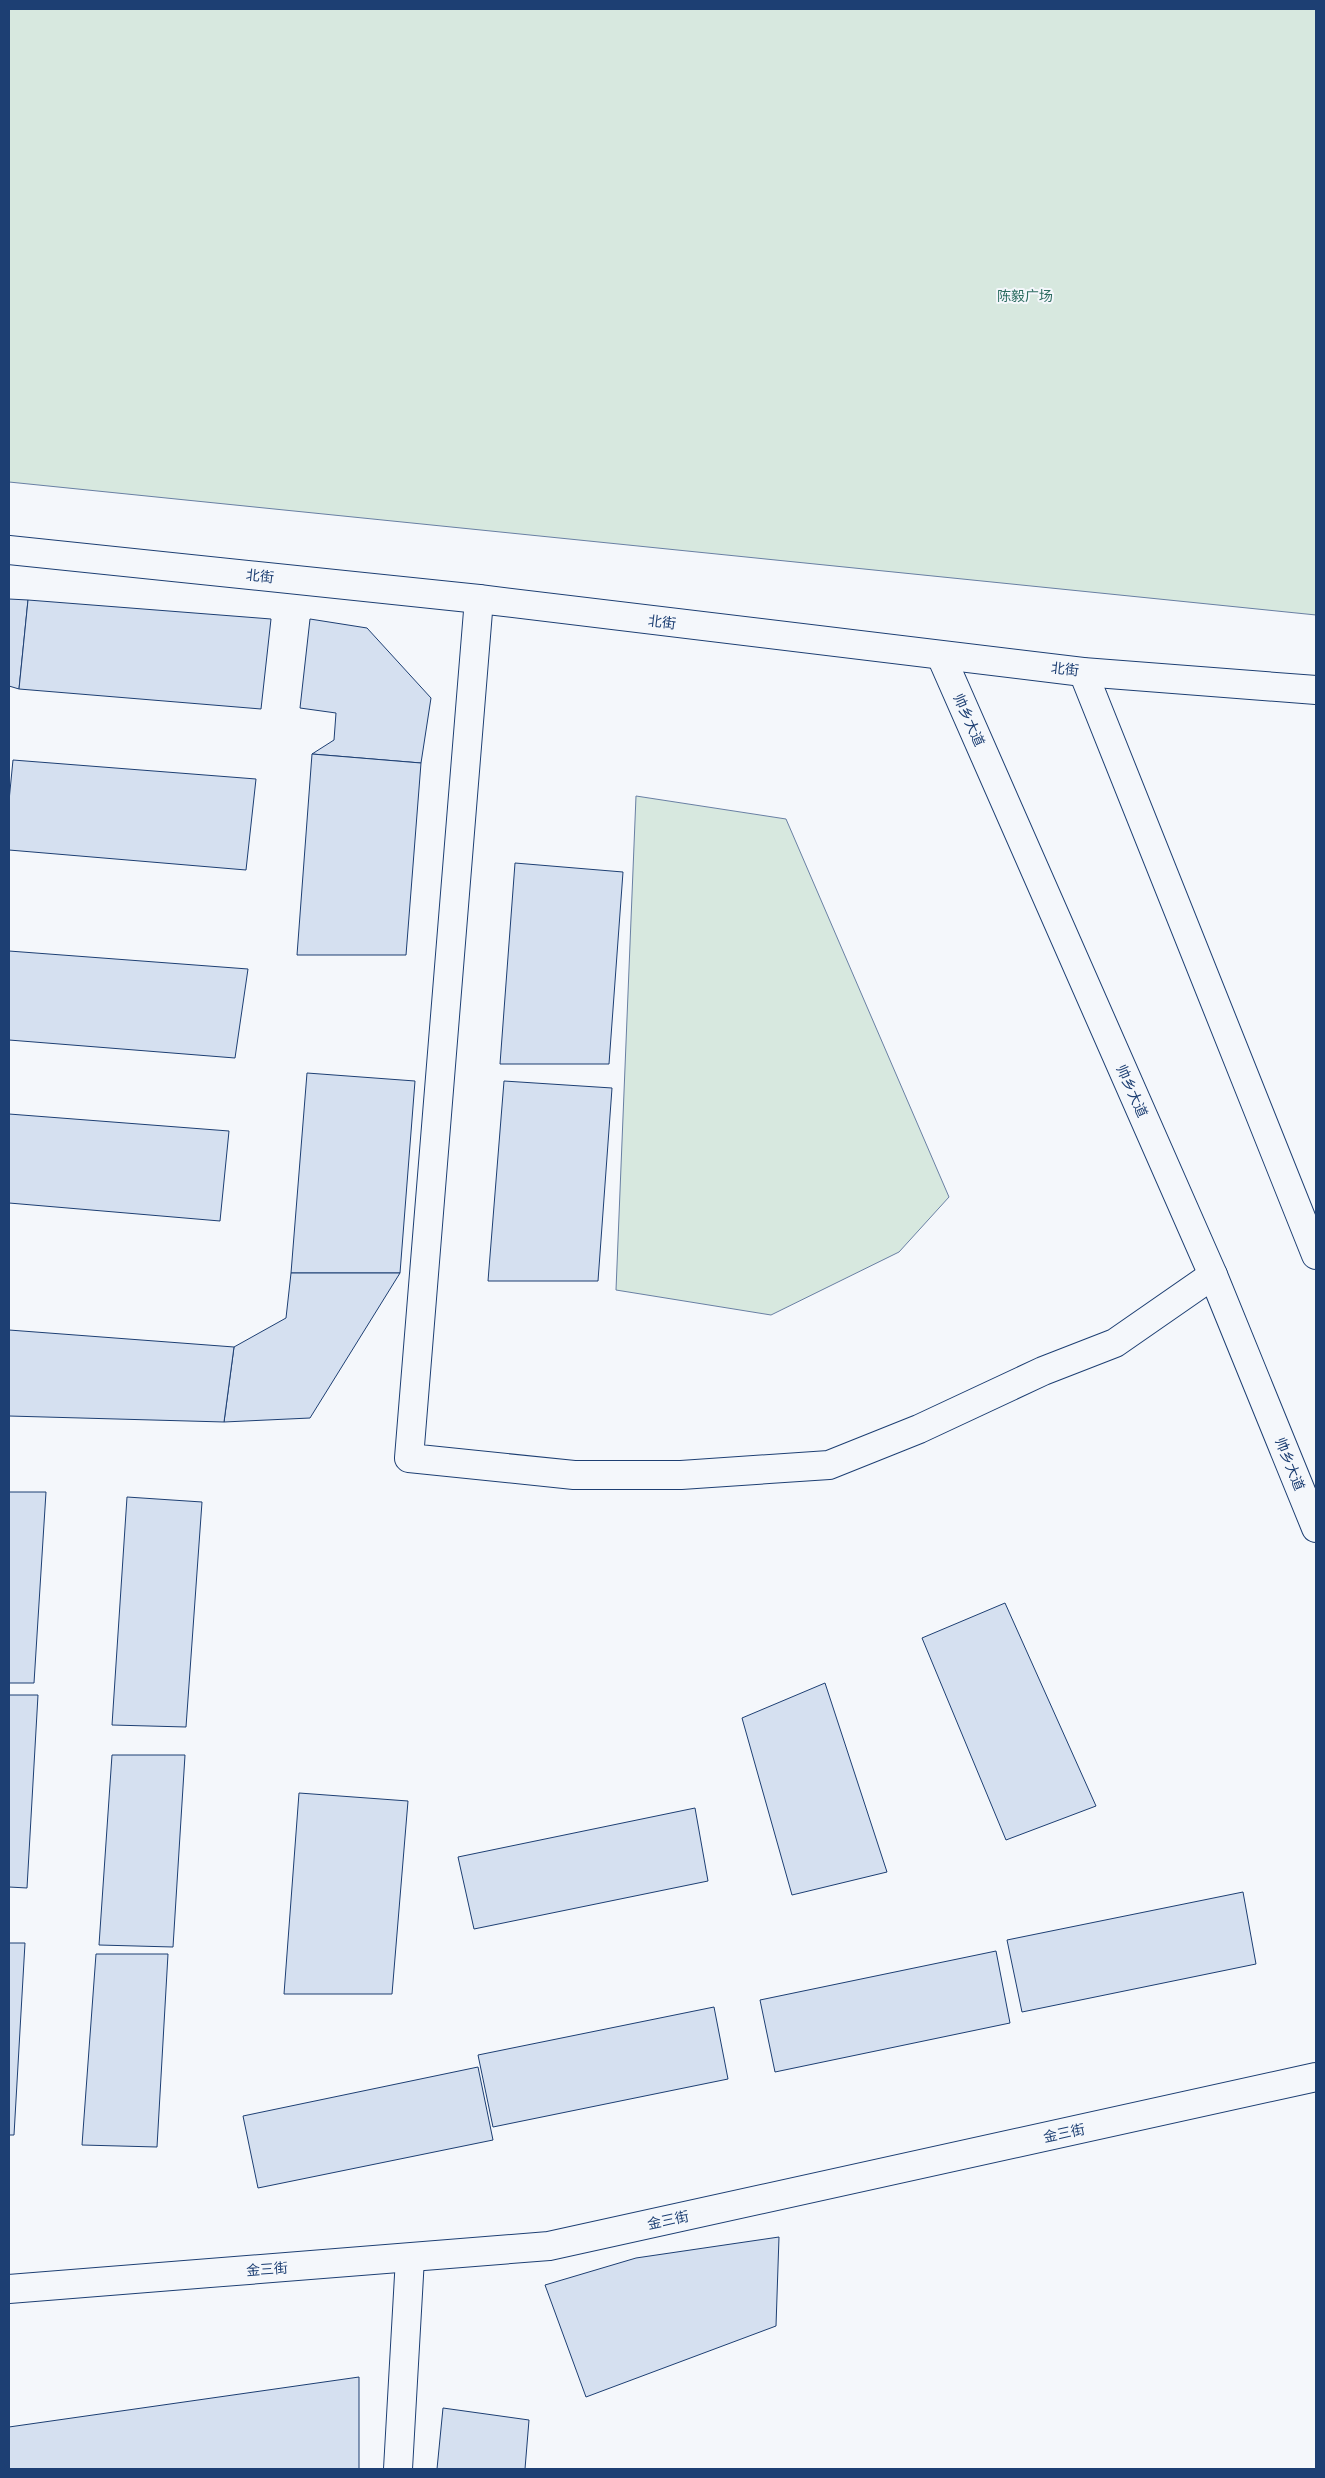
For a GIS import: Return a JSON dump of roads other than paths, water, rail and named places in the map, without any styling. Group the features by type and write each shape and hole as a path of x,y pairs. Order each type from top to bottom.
{"main road":[{"name":"北街","path":"9,550 479,599 1083,672 1316,690"},
{"path":"479,599 409,1458 574,1475 681,1475 829,1465 919,1429 1043,1371 1114,1343 1213,1275"},
{"name":"帅乡大道","path":"941,656 1213,1275 1316,1528"},
{"path":"1083,672 1316,1255"},
{"name":"金三街","path":"9,2289 549,2246 1316,2077"},
{"path":"398,2469 410,2258"}],"park label":[{"name":"陈毅广场","path":"1025,296"}]}
